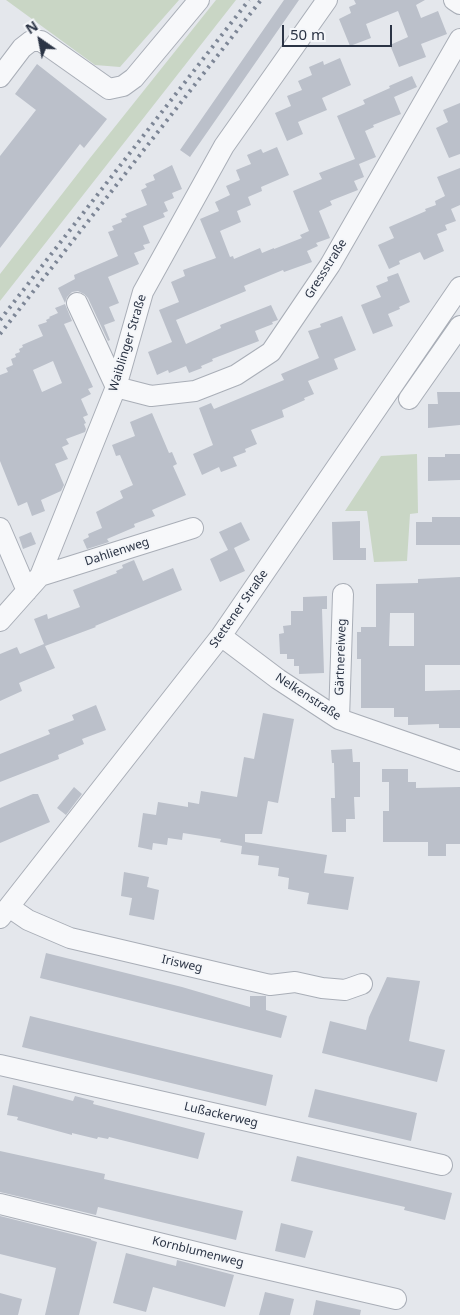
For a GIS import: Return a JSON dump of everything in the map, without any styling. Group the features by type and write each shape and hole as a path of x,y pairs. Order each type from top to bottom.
{"street":[{"path":"0,77 22,48 31,41 41,41 109,89 122,86 134,78 199,0"},
{"name":"Waiblinger Straße","path":"0,621 40,576 116,387 143,292 224,146 327,0"},
{"path":"454,0 460,4"},
{"name":"Gressstraße","path":"116,387 151,396 195,391 236,375 271,352 330,266 460,39"},
{"name":"Stettener Straße","path":"5,913 221,636 460,287"},
{"path":"77,303 116,387"},
{"path":"409,399 460,326"},
{"path":"0,528 26,591"},
{"name":"Dahlienweg","path":"40,576 193,528"},
{"name":"Gärtnereiweg","path":"339,719 343,594"},
{"name":"Nelkenstraße","path":"221,636 278,679 339,719 460,761"},
{"name":"Irisweg","path":"5,913 28,920 70,938 270,985 295,982 322,988 345,990 362,984"},
{"name":"Lußackerweg","path":"0,1065 442,1166"},
{"name":"Kornblumenweg","path":"0,1204 236,1262 396,1298"}],"green space":[{"path":"6,0 179,0 120,67 95,65"},
{"path":"216,0 236,0 0,301 0,274"},
{"path":"417,454 418,513 410,514 407,561 374,562 367,511 345,511 381,456"}],"building":[{"path":"284,0 299,0 190,157 180,150"},
{"path":"354,0 425,0 416,5 421,18 438,11 447,34 421,44 426,57 399,67 390,45 408,37 398,11 366,24 371,38 350,46 339,19 351,13 349,7 356,4"},
{"path":"340,58 351,85 322,98 327,110 298,122 303,134 287,141 275,113 291,106 287,96 302,90 298,81 312,75 309,67 323,61 324,65"},
{"path":"37,64 107,119 84,148 80,144 0,248 0,156 36,110 15,94"},
{"path":"412,76 417,87 394,97 401,114 373,125 374,127 365,131 376,157 359,164 364,177 354,181 358,190 330,201 332,205 319,211 330,238 316,243 318,246 307,251 312,262 284,272 283,270 244,286 246,291 176,320 186,344 221,328 220,325 271,305 278,320 255,331 259,341 212,359 213,361 201,366 202,368 189,373 186,366 169,373 168,370 157,375 148,352 172,342 159,310 179,302 171,282 185,276 183,270 216,258 200,219 219,211 215,202 230,195 226,186 240,180 236,170 251,164 247,155 261,149 263,153 277,147 289,175 261,187 262,191 248,197 251,205 237,211 241,222 220,231 230,257 233,256 234,259 260,248 262,253 274,249 302,238 300,235 309,231 293,191 322,179 319,173 355,159 337,116 365,104 363,100"},
{"path":"460,103 460,154 449,158 436,128 448,122 443,110"},
{"path":"172,165 182,189 172,193 174,198 164,202 168,211 163,213 165,217 143,226 150,243 143,245 145,249 134,253 139,264 108,277 119,303 109,307 115,321 104,325 110,340 108,341 88,298 78,291 72,292 67,297 65,303 58,288 75,279 74,275 118,256 108,232 114,230 112,226 122,222 121,219 127,217 125,214 147,205 141,190 147,187 145,184 155,180 153,175"},
{"path":"460,168 460,205 451,209 456,221 445,225 447,230 437,234 444,251 424,260 420,252 399,261 400,264 389,269 378,245 394,238 389,227 436,205 435,201 445,196 437,177"},
{"path":"398,273 410,302 388,314 393,326 373,334 361,305 381,297 376,286 388,281 387,277"},
{"path":"65,304 72,321 64,324 93,387 88,389 91,394 81,399 88,415 83,417 86,423 84,424 85,432 66,439 69,444 62,447 68,459 55,464 64,485 61,491 41,500 45,511 32,516 27,502 18,506 0,461 0,375 8,372 6,368 13,365 11,359 20,352 19,349 23,347 22,345 43,336 38,325 47,322 46,320 49,317 58,313 55,308","holes":["53,361 62,383 42,392 33,370"]},
{"path":"342,316 356,350 334,359 338,369 308,381 314,394 282,410 284,417 251,430 257,444 245,449 246,452 233,457 237,466 221,472 219,467 202,475 193,454 213,445 199,408 211,403 214,409 284,380 281,374 319,358 308,331 321,327 320,324"},
{"path":"437,392 460,392 460,425 428,428 428,404 438,404"},
{"path":"152,413 169,453 172,452 177,464 173,466 186,495 152,510 155,516 134,524 135,527 107,539 109,542 87,549 83,540 89,537 88,534 102,528 96,512 123,498 120,491 133,485 120,455 116,456 112,445 135,436 130,422"},
{"path":"445,454 460,454 460,480 428,481 428,457 445,457"},
{"path":"432,517 460,517 460,545 416,545 416,522 432,522"},
{"path":"360,521 360,548 366,548 366,560 333,560 332,522"},
{"path":"241,522 250,540 234,548 245,571 220,582 210,559 228,550 219,532"},
{"path":"31,532 36,544 23,549 19,537"},
{"path":"134,560 143,581 173,568 182,590 96,627 45,646 55,668 19,683 22,691 0,701 0,654 17,647 20,654 44,644 34,619 47,614 48,619 80,607 73,590 117,573 116,571 123,568 122,565"},
{"path":"460,577 460,665 425,665 425,691 460,690 460,728 439,728 439,724 408,725 408,717 394,717 394,708 361,708 361,659 357,659 357,632 361,632 361,627 376,627 376,584 418,583 418,579","holes":["390,613 414,613 414,646 389,646"]},
{"path":"327,596 327,609 322,609 324,673 299,674 299,666 294,666 294,659 287,659 287,654 280,654 279,634 284,633 283,626 291,625 291,611 303,611 303,597"},
{"path":"96,705 106,730 82,739 84,744 58,755 59,759 0,782 0,754 50,734 48,730 74,720 72,715"},
{"path":"263,713 294,719 278,803 268,801 262,834 245,834 245,842 327,855 324,873 354,877 348,910 307,904 309,893 288,889 289,878 278,876 279,868 258,865 259,856 241,854 242,846 220,842 221,839 183,833 182,840 168,838 167,845 153,843 152,850 138,847 143,813 156,815 158,802 188,807 188,802 199,804 201,791 237,797 244,757 254,759"},
{"path":"352,749 353,762 360,762 360,797 354,797 355,819 346,819 346,832 332,832 331,798 335,798 334,763 332,763 331,750"},
{"path":"382,769 408,769 408,782 416,782 416,788 460,787 460,844 446,844 446,856 428,856 428,842 383,842 383,811 389,811 389,782 382,782"},
{"path":"74,787 82,794 66,815 57,808"},
{"path":"33,794 38,794 50,822 0,843 0,808"},
{"path":"124,872 149,877 147,887 159,890 154,920 129,915 132,898 121,896"},
{"path":"46,953 182,987 250,1007 250,996 266,996 266,1010 287,1016 281,1038 40,978"},
{"path":"387,977 420,981 409,1041 445,1050 437,1082 322,1053 330,1021 366,1030 369,1017"},
{"path":"30,1016 273,1075 266,1106 22,1047"},
{"path":"13,1085 73,1101 75,1096 94,1101 93,1104 205,1133 198,1159 109,1137 108,1139 98,1137 97,1139 72,1133 72,1135 17,1120 18,1117 7,1115"},
{"path":"315,1089 417,1113 411,1141 308,1117"},
{"path":"0,1151 105,1174 104,1179 243,1211 236,1240 98,1207 96,1215 0,1192"},
{"path":"297,1156 452,1193 445,1220 404,1210 405,1207 291,1181"},
{"path":"0,1216 97,1242 79,1315 45,1315 56,1268 0,1254"},
{"path":"281,1223 313,1231 305,1258 275,1251"},
{"path":"126,1253 176,1266 177,1260 234,1275 225,1307 153,1287 146,1312 113,1303"},
{"path":"265,1292 294,1299 290,1315 259,1315"},
{"path":"0,1293 22,1299 18,1315 0,1315"},
{"path":"316,1300 361,1310 360,1315 313,1315"}],"railway":[{"path":"0,320 249,0"},
{"path":"0,334 261,0"}]}
